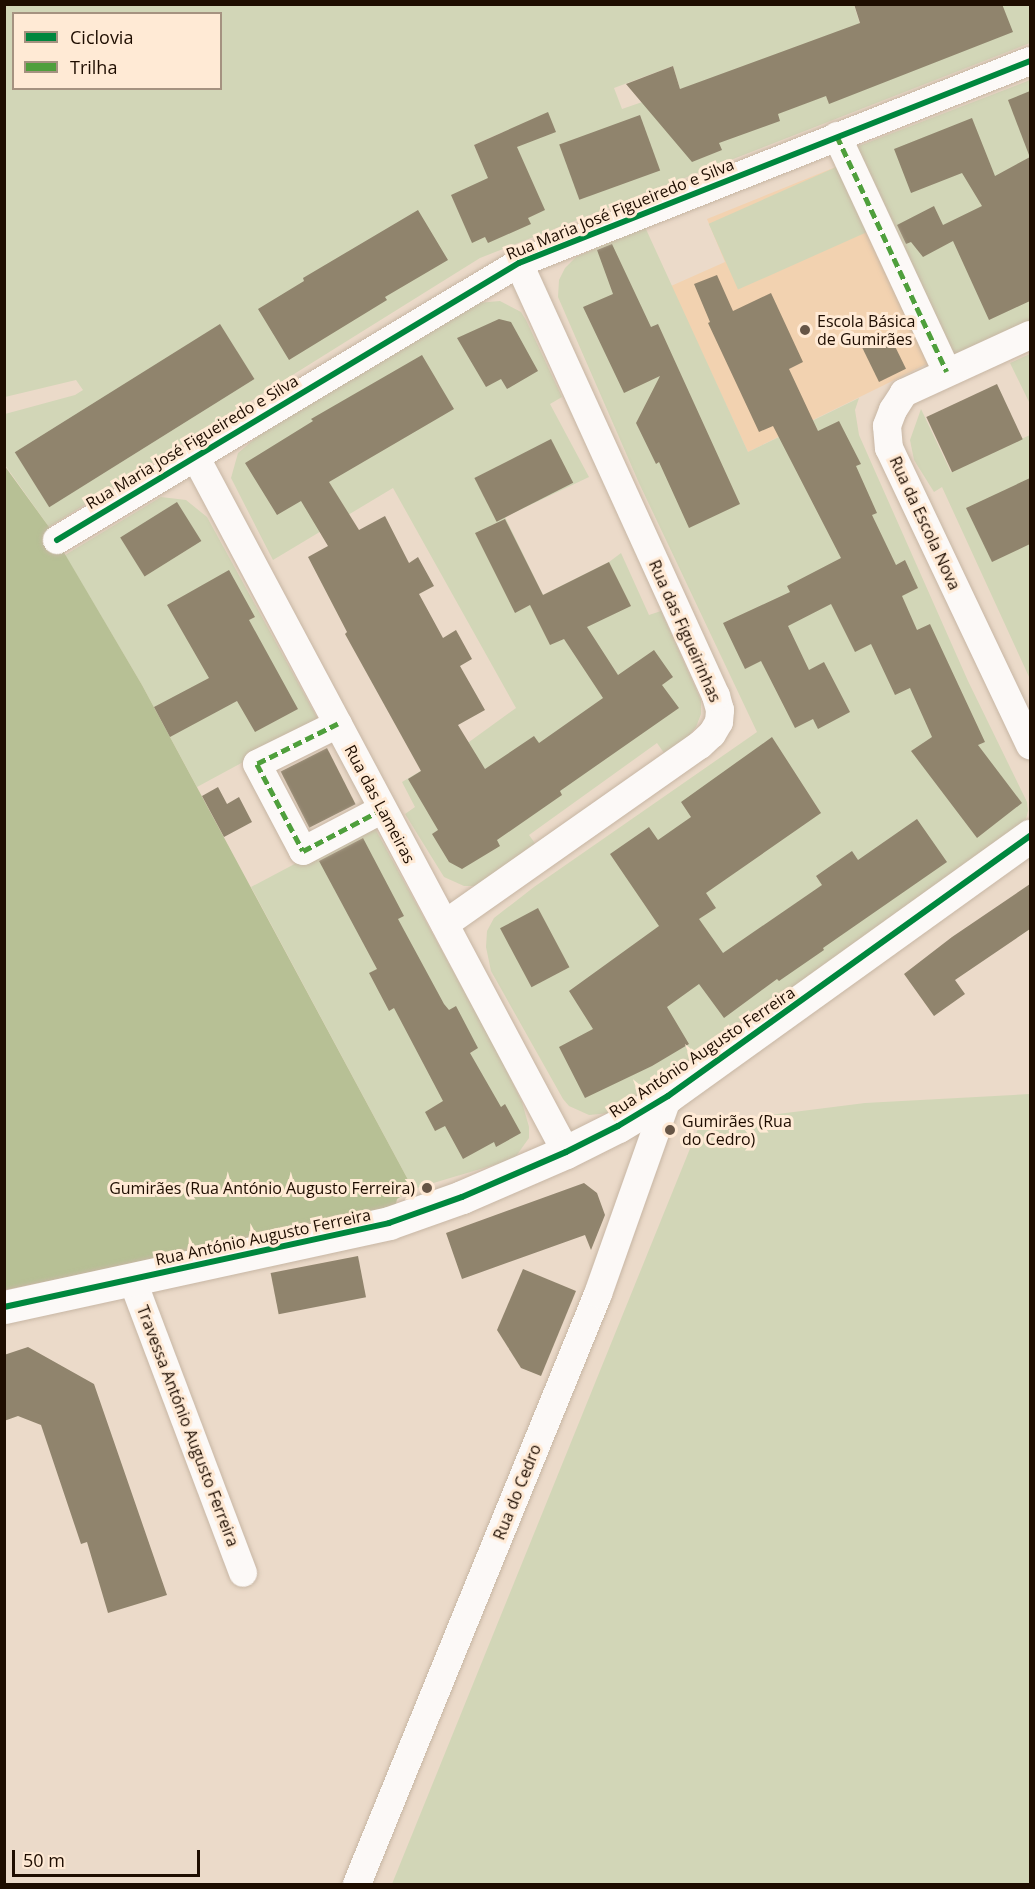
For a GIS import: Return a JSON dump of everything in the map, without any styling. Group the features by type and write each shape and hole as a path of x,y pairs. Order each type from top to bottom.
{"street":[{"name":"Rua Maria José Figueiredo e Silva","path":"57,540 519,262 1030,61"},
{"path":"837,136 947,372"},
{"name":"Rua das Figueirinhas","path":"445,924 700,745 720,722 720,710 716,696 519,262"},
{"name":"Rua da Escola Nova","path":"1030,335 904,393 893,410 887,426 889,448 1030,745"},
{"name":"Rua das Lameiras","path":"195,456 566,1152"},
{"path":"338,724 257,764 303,851 383,809"},
{"name":"Rua António Augusto Ferreira","path":"4,1307 364,1229 410,1216 472,1194 566,1152 618,1126 668,1096 1030,836"},
{"name":"Rua do Cedro","path":"357,1884 598,1294 668,1096"},
{"name":"Travessa António Augusto Ferreira","path":"132,1279 243,1573"}],"shaded area":[{"name":"Escola Básica de Gumirães","path":"843,164 933,361 748,452 671,286 725,262 707,219"}],"green space":[{"path":"1030,4 1030,43 480,258 49,527 5,465 5,414 75,395 83,390 76,380 5,397 4,5 854,5 869,53 913,5","holes":["673,66 680,89 622,109 614,88","503,132 482,163 474,145"]},
{"path":"1030,80 1030,321 952,357 851,149"},
{"path":"843,164 872,230 738,290 709,224"},
{"path":"645,227 748,452 859,398 855,410 859,435 968,681 1027,802 1028,811 1025,823 714,1046 610,1113 589,1115 569,1106 563,1099 491,971 486,947 487,931 494,918 534,887 757,732 639,483 558,297 559,280 565,268 576,257"},
{"path":"500,301 521,312 526,320 562,397 550,404 589,477 505,517 543,595 609,562 621,553 649,615 661,611 701,700 701,714 696,727 687,738 664,753 657,743 529,835 537,846 475,886 464,886 444,877 405,814 415,807 402,782 469,742 516,708 393,488 273,560 231,478 238,453 258,436 476,303"},
{"path":"1030,354 1030,404 1010,363"},
{"path":"921,409 951,472 1030,435 1030,679 942,487 934,492 914,460 910,440"},
{"path":"4,465 49,527 142,685 413,1189 397,1199 395,1209 5,1290"},
{"path":"161,497 186,500 207,517 319,721 197,787 142,685 65,555"},
{"path":"372,823 499,1055 522,1102 529,1127 529,1138 514,1159 413,1189 251,887"},
{"path":"1030,1094 1030,1884 392,1884 700,1124 865,1103"}],"building":[{"path":"854,4 1002,4 1013,32 829,104 826,96 778,114 780,121 719,143 722,150 692,162 626,84 673,66 680,89 860,23"},
{"path":"1030,91 1030,155 1029,155 1008,100"},
{"path":"548,112 556,132 517,147 545,210 528,218 531,224 488,243 485,237 472,243 451,195 488,178 474,145"},
{"path":"640,115 660,170 579,200 559,144"},
{"path":"972,118 995,176 1030,157 1030,301 989,320 953,241 923,257 911,242 906,244 897,225 934,206 943,225 982,206 962,173 911,193 894,149"},
{"path":"418,210 448,260 385,297 387,300 289,360 258,309 304,281 303,278"},
{"path":"612,244 651,327 658,324 740,504 689,528 659,462 656,464 636,423 660,376 624,393 583,307 613,294 597,250"},
{"path":"717,275 733,311 771,293 803,362 789,369 818,431 839,421 861,464 856,466 877,513 872,515 896,565 905,560 918,588 902,596 917,630 930,624 985,742 978,745 1022,803 977,838 911,751 932,737 910,688 895,695 871,644 855,652 831,604 788,626 809,670 824,662 850,712 818,729 813,719 795,728 761,661 745,669 723,623 790,592 787,586 841,558 773,426 759,432 708,323 710,322 694,284"},
{"path":"499,319 511,322 538,371 507,389 501,379 486,387 457,338"},
{"path":"220,324 254,379 49,507 15,452"},
{"path":"888,332 906,369 879,382 861,345"},
{"path":"422,355 454,409 329,482 359,530 385,516 409,563 418,557 434,586 419,594 443,638 456,630 472,659 460,666 485,710 458,725 485,769 534,736 539,743 603,698 564,639 550,645 530,605 515,613 475,533 505,519 543,595 609,562 631,606 587,627 618,675 654,650 673,677 662,685 679,708 560,791 562,795 497,840 500,846 462,869 449,862 432,834 438,830 408,779 421,771 345,634 347,632 308,557 328,546 301,501 277,515 245,463 313,421 311,419"},
{"path":"997,384 1023,439 952,472 926,417"},
{"path":"551,439 573,483 497,522 474,478"},
{"path":"1030,478 1030,544 992,562 966,508"},
{"path":"177,502 201,541 145,577 120,538"},
{"path":"229,570 255,617 249,620 298,709 255,732 237,701 170,737 154,707 209,678 167,605"},
{"path":"772,737 821,813 706,893 716,908 699,919 723,953 822,885 816,876 852,851 858,860 917,819 947,862 724,1018 699,984 667,1007 689,1044 652,1066 585,1098 559,1047 593,1029 569,991 659,926 610,854 649,827 658,840 691,817 681,802"},
{"path":"327,748 356,804 309,828 281,772"},
{"path":"218,787 227,804 239,797 252,822 224,837 202,796"},
{"path":"363,838 404,916 398,919 444,1004 449,1010 456,1006 478,1048 470,1053 501,1107 505,1104 521,1133 496,1147 494,1142 463,1159 445,1126 435,1131 425,1112 443,1101 394,1008 389,1011 369,973 377,969 319,861"},
{"path":"1030,884 1030,929 955,980 965,994 934,1016 904,974 952,937"},
{"path":"538,908 569,967 531,987 500,928"},
{"path":"584,1183 597,1193 605,1215 591,1250 585,1235 462,1279 446,1233"},
{"path":"358,1256 366,1297 279,1314 271,1273"},
{"path":"523,1269 576,1291 541,1376 521,1368 497,1330"},
{"path":"28,1347 94,1384 167,1595 108,1613 87,1542 81,1544 41,1425 18,1416 4,1421 4,1355"}],"marked path":[{"path":"837,136 947,372"},
{"path":"338,724 257,764 303,851 383,809"}],"cycle path":[{"path":"57,540 519,263 1030,61"},
{"path":"4,1307 389,1223 462,1197 566,1152 618,1126 668,1096 1030,836"}],"place":[{"name":"Escola Básica de Gumirães","path":"805,330"},
{"name":"Gumirães (Rua do Cedro)","path":"670,1130"},
{"name":"Gumirães (Rua António Augusto Ferreira)","path":"427,1188"}]}
